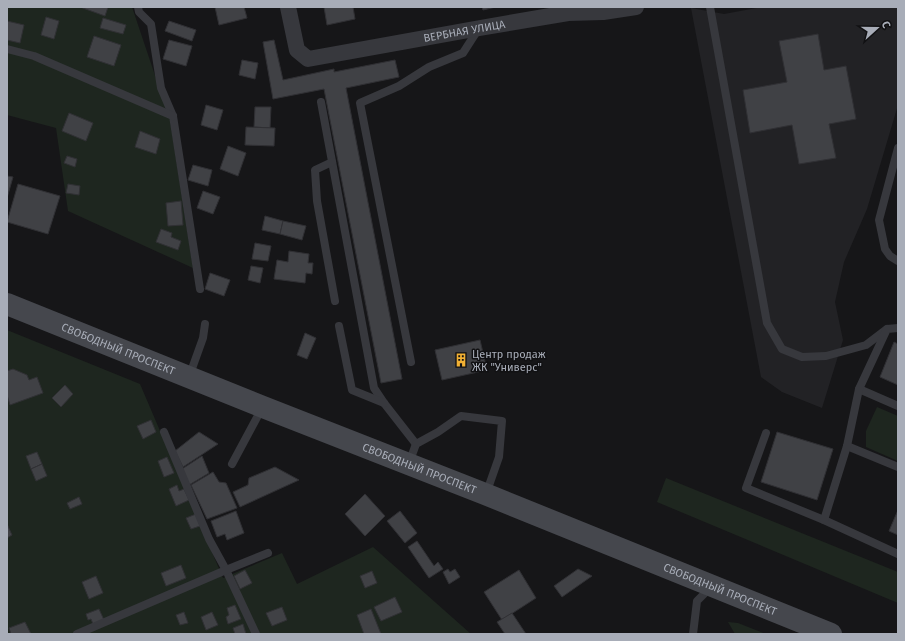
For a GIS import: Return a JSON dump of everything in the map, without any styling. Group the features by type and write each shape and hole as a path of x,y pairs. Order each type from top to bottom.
{"main road":[{"name":"СВОБОДНЫЙ ПРОСПЕКТ","path":"7,304 189,378 486,494 831,634"}],"street":[{"name":"ВЕРБНАЯ УЛИЦА","path":"288,7 297,50 308,59 480,28 567,10 602,10 636,7"}],"lane":[{"path":"138,7 139,12 151,24 161,88 173,116 200,289"},
{"path":"710,7 767,323 782,349 802,357 826,356 866,345 887,329 898,328"},
{"path":"411,362 360,103 399,86 429,67 463,53 480,28"},
{"path":"7,49 34,56 173,116"},
{"path":"321,102 374,388 416,444"},
{"path":"898,148 879,220 885,249 890,256 898,261"},
{"path":"332,162 315,170 317,201 336,301"},
{"path":"189,378 203,338 204,324"},
{"path":"339,326 352,390 384,403"},
{"path":"824,520 847,446 859,389 887,329"},
{"path":"859,389 898,406"},
{"path":"232,464 263,407"},
{"path":"409,464 416,444 438,432 461,416 502,421 499,457 486,494"},
{"path":"164,432 210,539 256,634"},
{"path":"766,433 746,488 824,520 898,554"},
{"path":"847,446 898,467"},
{"path":"77,634 268,553"},
{"path":"693,634 697,601 712,586"}],"shaded area":[{"path":"7,7 132,7 170,120 193,268 68,211 56,128 7,115"},
{"path":"762,7 898,7 898,105 867,209 844,262 835,302 843,340 822,408 782,392 761,377 691,8 724,14"},
{"path":"7,330 140,384 223,578 282,553 297,584 373,547 471,634 7,634"},
{"path":"877,407 898,416 898,461 866,447 866,431"},
{"path":"666,478 898,572 898,603 657,502"},
{"path":"728,622 738,623 766,634 735,634"}],"building":[{"path":"80,7 108,7 105,16"},
{"path":"215,7 244,7 247,18 219,25"},
{"path":"324,7 353,7 355,19 327,25"},
{"path":"482,7 496,7 483,10"},
{"path":"46,17 59,21 54,39 41,35"},
{"path":"103,18 126,25 123,34 100,28"},
{"path":"7,21 24,25 20,43 7,40"},
{"path":"169,21 196,30 192,41 165,31"},
{"path":"818,34 824,70 846,66 856,119 829,124 836,158 799,164 792,125 750,133 743,90 787,82 779,41"},
{"path":"94,36 121,45 114,66 87,57"},
{"path":"169,40 192,46 186,66 163,59"},
{"path":"274,40 283,80 334,69 334,72 395,60 399,77 346,88 402,379 381,383 324,89 273,99 263,42"},
{"path":"242,60 258,63 255,79 239,75"},
{"path":"206,105 223,110 217,130 201,125"},
{"path":"255,107 271,107 270,128 254,127"},
{"path":"69,113 93,123 86,141 62,131"},
{"path":"246,127 275,128 274,146 245,145"},
{"path":"140,131 160,139 156,154 135,147"},
{"path":"228,146 246,153 238,176 220,169"},
{"path":"67,156 77,159 75,167 64,163"},
{"path":"193,165 212,170 208,186 188,180"},
{"path":"7,176 13,177 7,198"},
{"path":"18,184 60,196 48,234 7,222"},
{"path":"68,184 80,186 79,195 66,193"},
{"path":"203,191 220,197 213,214 197,208"},
{"path":"181,201 183,225 168,226 166,203"},
{"path":"265,216 283,221 280,234 262,230"},
{"path":"283,221 306,226 302,240 280,234"},
{"path":"161,229 172,233 171,237 181,241 178,250 156,242"},
{"path":"255,243 271,246 268,261 252,259"},
{"path":"289,251 309,254 308,263 313,263 312,274 306,273 305,283 274,279 277,260 288,262"},
{"path":"251,266 263,268 260,283 248,280"},
{"path":"210,273 230,280 224,296 205,289"},
{"path":"305,333 316,338 307,359 297,355"},
{"name":"Центр продаж ЖК \"Универс\"","path":"480,340 487,370 442,380 435,350"},
{"path":"894,342 898,344 898,385 880,377"},
{"path":"13,369 27,375 29,380 37,377 43,393 10,405 7,395 7,371"},
{"path":"65,385 73,394 61,407 52,398"},
{"path":"151,420 156,432 143,439 137,426"},
{"path":"199,432 218,444 183,467 175,451"},
{"path":"777,432 833,449 817,500 761,482"},
{"path":"37,452 42,464 31,469 26,456"},
{"path":"202,456 209,473 189,485 182,469"},
{"path":"167,457 174,473 164,477 158,461"},
{"path":"42,464 47,476 36,481 31,469"},
{"path":"275,467 299,480 240,507 233,492 248,485 249,478"},
{"path":"213,472 219,482 226,483 237,508 207,519 191,485"},
{"path":"177,485 179,491 184,489 189,500 176,506 169,489"},
{"path":"365,494 385,516 365,536 345,514"},
{"path":"79,497 82,504 70,509 67,503"},
{"path":"898,510 898,535 889,531"},
{"path":"236,511 244,533 227,540 225,534 217,537 211,521"},
{"path":"400,511 417,533 405,543 387,521"},
{"path":"196,514 200,526 191,529 186,518"},
{"path":"7,524 12,535 7,538"},
{"path":"417,541 434,566 438,562 443,569 429,578 408,547"},
{"path":"181,565 186,578 166,586 161,573"},
{"path":"448,569 450,572 455,569 460,577 449,584 443,572"},
{"path":"578,569 592,576 562,597 554,586"},
{"path":"245,570 252,583 240,589 234,576"},
{"path":"519,570 536,598 502,620 484,592"},
{"path":"372,571 377,583 365,588 360,576"},
{"path":"96,576 103,593 89,599 82,582"},
{"path":"395,597 402,612 381,621 374,607"},
{"path":"235,605 241,619 228,624 226,617 229,615 227,608"},
{"path":"282,607 287,620 272,626 266,613"},
{"path":"99,609 104,620 93,624 91,619 88,620 86,614"},
{"path":"371,609 381,634 364,634 357,615"},
{"path":"184,612 188,623 180,625 176,615"},
{"path":"212,612 218,625 206,630 201,617"},
{"path":"512,613 526,634 505,634 497,622"},
{"path":"25,622 31,634 11,634 9,628"},
{"path":"243,624 246,634 235,634 233,628"}],"place":[{"name":"Центр продаж ЖК \"Универс\"","path":"461,360"}]}
